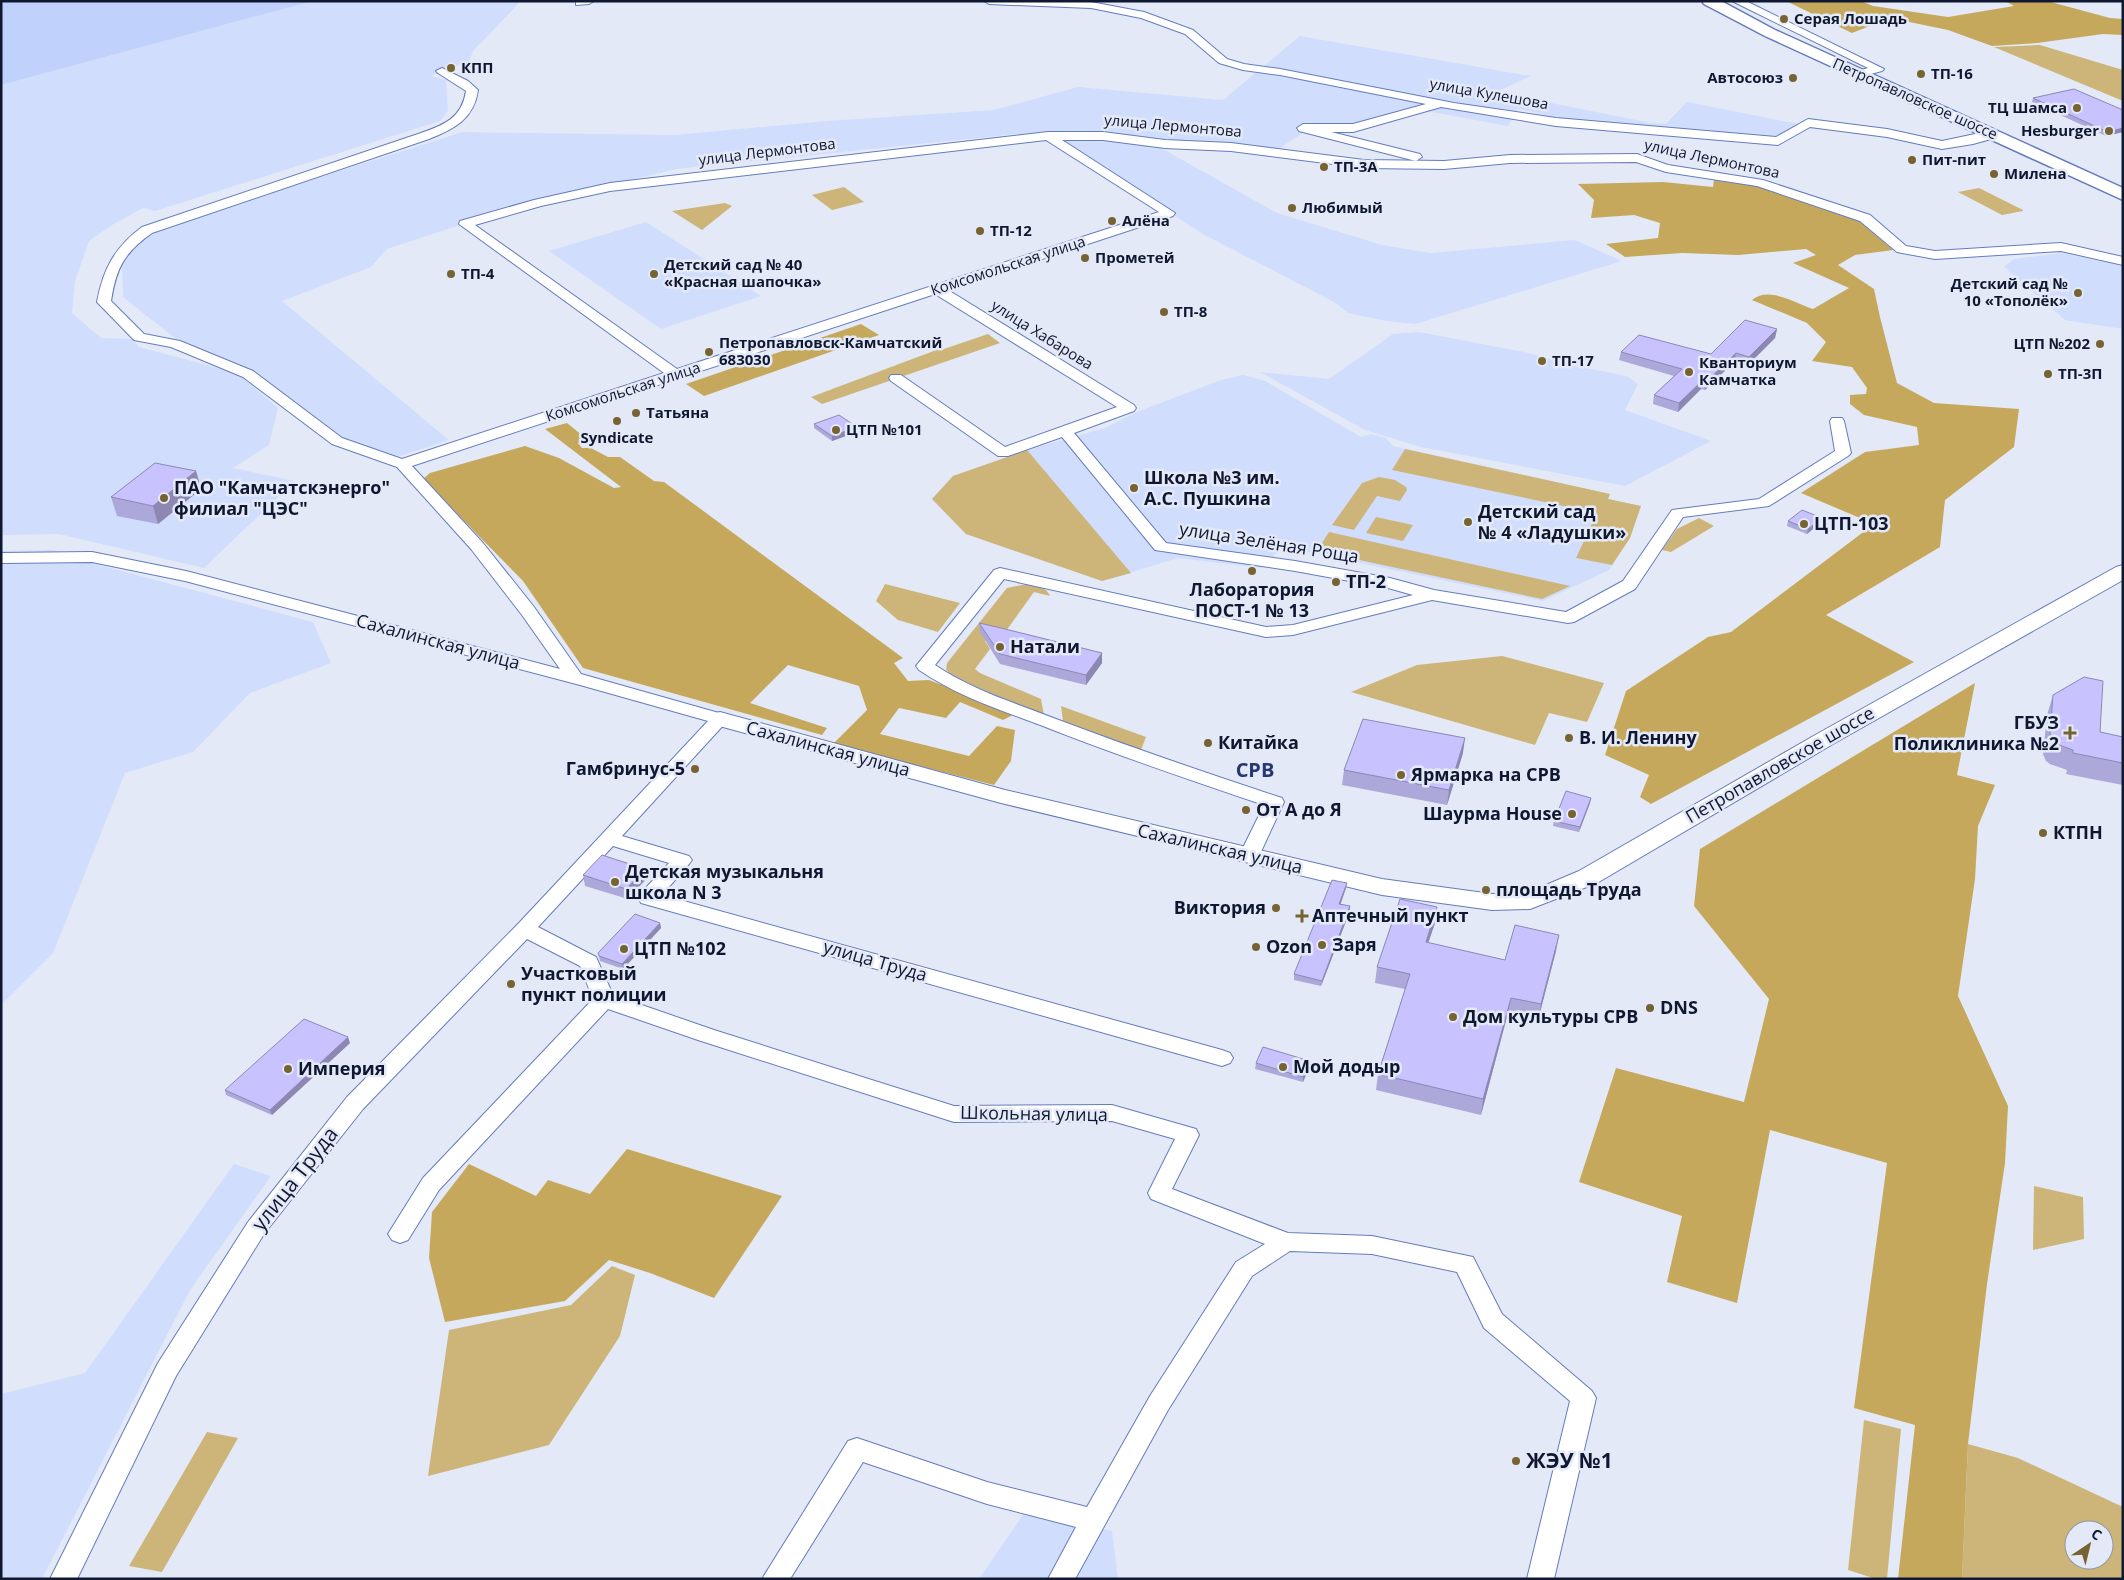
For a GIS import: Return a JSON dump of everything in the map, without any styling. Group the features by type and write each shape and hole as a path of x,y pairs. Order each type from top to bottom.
{"main road":[{"name":"Петропавловское шоссе","path":"1709,1 1770,34 1994,134 2123,195"}],"street":[{"name":"улица Кулешова","path":"989,1 1091,5 1144,15 1189,32 1223,61 1243,67 1556,122 1778,141 1808,123 1887,133 1942,145 1973,140 1994,134"},
{"path":"1737,1 1878,68 1859,74"},
{"path":"442,71 464,83 472,90 472,102 464,116 444,129 425,136 147,230 130,242 116,260 107,284 104,302 139,338 175,344 248,374 337,440 402,464 477,546 528,611 575,678"},
{"path":"1442,103 1353,128 1303,128 1444,164"},
{"name":"Комсомольская улица","path":"402,464 1169,213 1048,136"},
{"name":"улица Лермонтова","path":"676,374 465,224 538,203 610,187 1048,136 1103,136 1165,144 1231,147 1364,164 1444,164 1510,159 1636,158 1666,168 1759,183 1865,218 1902,249 1935,255 2061,247 2123,261"},
{"name":"улица Хабарова","path":"937,289 1128,408 1065,431"},
{"path":"896,378 1003,453 1065,431"},
{"name":"улица Зелёная Роща","path":"1065,431 1161,547 1295,566 1390,583 1432,595 1568,618 1629,586 1678,513 1763,503 1843,453 1837,421"},
{"name":"Сахалинская улица","path":"1,558 92,556 167,572 575,678 1001,796 1382,887 1492,902 1530,901 1588,877 1647,842"},
{"name":"Петропавловское шоссе","path":"1647,842 2123,571"},
{"path":"1249,856 1275,802 1095,740 1018,711 942,678 925,666 1000,573 1266,632 1293,630 1432,595"},
{"name":"улица Труда","path":"62,1579 167,1370 256,1228 355,1103 525,929 720,719"},
{"name":"улица Труда","path":"610,839 682,860 648,898 1222,1058"},
{"path":"400,1234 431,1184 604,1000 589,962 525,929"},
{"name":"Школьная улица","path":"604,1000 706,1035 954,1114 1112,1113 1188,1135 1159,1193 1286,1242 1372,1245 1465,1264 1493,1321 1583,1398 1540,1579"},
{"path":"1062,1579 1159,1403 1244,1269 1286,1242"},
{"path":"775,1579 857,1449 987,1493 1094,1520"}],"shaded area":[{"path":"1,1 313,1 1,85"},
{"path":"313,1 521,1 473,51 469,61 431,76 446,80 448,111 440,121 155,211 143,208 112,225 89,241 75,281 72,313 101,338 132,339 139,347 237,373 278,408 269,445 233,468 295,481 204,568 59,534 1,535 1,85"},
{"path":"1786,1 1861,1 1873,6 1948,17 2014,6 2005,1 2047,1 2110,18 2123,19 2123,35 2103,34 2037,43 1992,46 1948,30 1890,18 1852,33"},
{"path":"1300,36 1531,76 1496,92 1651,123 1666,124 1687,102 1798,124 1774,139 1571,121 1518,109 1508,126 1410,108 1331,131 1306,131 1275,151 1162,143 1161,148 1277,213 1382,245 1431,253 1575,240 1622,261 1415,324 1386,321 1348,313 1336,303 1201,233 1059,139 1016,134 676,169 515,207 387,249 371,267 282,301 449,440 394,458 342,439 256,372 176,339 123,297 122,262 147,236 267,194 463,132 675,135 827,121 994,110 1078,87 1223,100"},
{"path":"2040,45 2123,70 2123,101 1994,47"},
{"path":"1714,180 1756,186 1859,221 1893,250 1855,255 1838,265 1874,289 1897,383 1934,403 2019,409 2014,447 1945,500 1940,547 1826,615 1914,662 1651,804 1640,797 1649,775 1605,755 1626,691 1708,637 1731,632 1874,524 1801,493 1865,452 1919,445 1917,427 1864,415 1850,404 1850,395 1866,394 1867,388 1852,367 1812,361 1826,342 1807,323 1752,300 1759,296 1774,295 1813,309 1849,288 1793,263 1816,255 1806,249 1738,255 1682,253 1625,257 1606,244 1658,238 1660,223 1634,215 1591,218 1594,200 1578,184 1663,182 1713,187"},
{"path":"844,187 864,202 832,210 812,195"},
{"path":"1979,188 2023,211 2002,215 1958,192"},
{"path":"725,203 732,206 702,230 672,211"},
{"name":"Детский сад № 40 «Красная шапочка»","path":"646,222 761,296 661,329 549,251"},
{"name":"Детский сад № 10 «Тополёк»","path":"2063,253 2123,266 2123,329 2065,320 2004,267 2014,259"},
{"path":"861,324 879,335 704,396 686,384"},
{"path":"1419,332 1524,352 1554,360 1553,362 1627,376 1638,384 1625,410 1711,441 1625,486 1421,447 1365,430 1260,372 1329,379 1393,334"},
{"path":"988,334 1000,343 822,404 811,397 939,349 941,350"},
{"path":"1243,375 1265,381 1361,437 1370,434 1386,438 1393,446 1610,494 1608,499 1641,506 1630,538 1609,570 1543,601 1283,547 1262,568 1178,558 1102,581 966,534 932,499 953,476 1027,450 1105,428 1137,412 1221,380"},
{"path":"567,423 588,440 578,443 582,448 591,448 608,457 620,457 654,481 664,482 903,658 894,663 908,681 929,680 1011,712 1011,716 1003,720 960,702 946,718 899,708 880,734 969,756 997,726 1015,730 1011,761 994,785 833,744 867,710 859,686 788,665 750,703 827,728 822,735 583,668 523,581 423,479 430,473 525,446 559,458 614,488 621,487 545,429"},
{"path":"1405,449 1610,494 1608,499 1641,506 1630,538 1612,565 1576,558 1597,513 1392,470"},
{"path":"1027,450 1131,573 1102,581 966,534 932,499 953,476"},
{"path":"1379,477 1395,480 1406,487 1407,490 1400,501 1377,496 1354,530 1332,525 1362,483"},
{"path":"1376,517 1413,525 1403,541 1366,533"},
{"path":"1699,518 1714,526 1671,552 1662,550 1677,529"},
{"path":"1329,532 1570,586 1542,599 1317,551"},
{"path":"53,550 103,566 313,622 331,663 250,693 193,752 125,773 53,953 1,1005 1,551"},
{"path":"885,584 960,603 938,632 898,620 876,601"},
{"path":"1027,584 1044,589 1050,596 1034,592 1001,638 990,635 985,641 990,649 975,669 980,673 1041,699 1044,715 955,678 946,670 947,663 1007,588"},
{"path":"1502,656 1604,683 1587,722 1549,713 1535,745 1351,692 1417,665"},
{"path":"1975,683 1957,775 1995,785 1978,826 1975,879 1958,996 2008,1106 2005,1163 1987,1284 1968,1444 1962,1579 1898,1579 1915,1425 1854,1408 1887,1163 1770,1130 1737,1303 1667,1282 1682,1216 1579,1182 1616,1068 1744,1102 1769,999 1694,906 1700,849"},
{"path":"1061,706 1146,737 1141,750 1063,721"},
{"path":"627,1149 782,1196 714,1298 650,1273 609,1260 565,1301 445,1322 429,1258 432,1212 469,1164 536,1196 548,1180 590,1194"},
{"path":"234,1164 271,1176 190,1290 42,1579 1,1579 1,1394 85,1373"},
{"path":"2034,1186 2083,1197 2084,1239 2033,1250"},
{"path":"612,1266 635,1275 620,1336 549,1445 428,1476 449,1330 571,1305"},
{"path":"1864,1420 1901,1429 1887,1579 1876,1579 1848,1570"},
{"path":"207,1432 238,1438 162,1572 129,1566"},
{"path":"1968,1444 2018,1458 2123,1507 2123,1579 1962,1579"},
{"path":"1025,1512 1112,1531 1118,1579 979,1579"}],"building":[{"name":"ТЦ Шамса","path":"2074,89 2123,110 2123,128 2108,132 2033,98"},
{"name":"Кванториум Камчатка","path":"1745,320 1777,329 1749,357 1736,353 1707,381 1703,380 1679,403 1654,395 1682,369 1621,352 1639,335 1711,354"},
{"name":"ЦТП №101","path":"839,415 857,427 832,436 814,424"},
{"path":"155,463 196,471 153,506 111,497"},
{"path":"1802,510 1822,518 1808,529 1788,521"},
{"path":"979,623 1102,653 1086,675 1000,654"},
{"path":"2084,677 2103,681 2100,732 2123,737 2123,763 2073,753 2073,750 2056,744 2053,741 2050,734 2053,695"},
{"name":"Ярмарка на СРВ","path":"1363,719 1465,738 1449,790 1344,770"},
{"name":"Шаурма House","path":"1566,791 1591,798 1580,827 1554,821"},
{"path":"602,855 645,869 626,889 583,875"},
{"name":"Заря","path":"1332,880 1347,883 1339,904 1350,906 1322,981 1294,974"},
{"name":"Дом культуры СРВ","path":"1400,899 1437,907 1426,942 1505,960 1515,925 1559,935 1541,1004 1511,998 1483,1099 1378,1074 1410,974 1377,967"},
{"path":"635,914 660,923 622,964 599,956 598,953"},
{"name":"Империя","path":"304,1019 348,1037 270,1110 225,1090"},
{"name":"Мой додыр","path":"1263,1047 1310,1061 1303,1077 1256,1063"}],"place":[{"name":"Серая Лошадь","path":"1784,19"},
{"name":"КПП","path":"451,68"},
{"name":"ТП-16","path":"1921,74"},
{"name":"Автосоюз","path":"1793,78"},
{"name":"ТЦ Шамса","path":"2077,108"},
{"name":"Hesburger","path":"2109,131"},
{"name":"Пит-пит","path":"1912,160"},
{"name":"ТП-3А","path":"1324,167"},
{"name":"Милена","path":"1994,174"},
{"name":"Любимый","path":"1292,208"},
{"name":"Алёна","path":"1112,221"},
{"name":"ТП-12","path":"980,231"},
{"name":"Прометей","path":"1085,258"},
{"name":"ТП-4","path":"451,274"},
{"name":"Детский сад № 40 «Красная шапочка»","path":"654,274"},
{"name":"Детский сад № 10 «Тополёк»","path":"2078,293"},
{"name":"ТП-8","path":"1164,312"},
{"name":"ЦТП №202","path":"2100,344"},
{"name":"Петропавловск-Камчатский 683030","path":"709,352"},
{"name":"ТП-17","path":"1542,361"},
{"name":"Кванториум Камчатка","path":"1689,372"},
{"name":"ТП-3П","path":"2048,374"},
{"name":"Татьяна","path":"636,413"},
{"name":"Syndicate","path":"617,421"},
{"name":"ЦТП №101","path":"836,430"},
{"name":"Школа №3 им. А.С. Пушкина","path":"1134,488"},
{"name":"ПАО \"Камчатскэнерго\" филиал \"ЦЭС\"","path":"164,498"},
{"name":"Детский сад № 4 «Ладушки»","path":"1468,522"},
{"name":"ЦТП-103","path":"1804,524"},
{"name":"Лаборатория ПОСТ-1 № 13","path":"1252,571"},
{"name":"ТП-2","path":"1336,582"},
{"name":"Натали","path":"1000,647"},
{"name":"ГБУЗ Поликлиника №2","path":"2070,733"},
{"name":"В. И. Ленину","path":"1569,738"},
{"name":"Китайка","path":"1208,743"},
{"name":"Гамбринус-5","path":"695,769"},
{"name":"Ярмарка на СРВ","path":"1401,775"},
{"name":"От А до Я","path":"1246,810"},
{"name":"Шаурма House","path":"1572,814"},
{"name":"КТПН","path":"2043,833"},
{"name":"Детская музыкальня школа N 3","path":"615,882"},
{"name":"площадь Труда","path":"1486,890"},
{"name":"Виктория","path":"1276,908"},
{"name":"Аптечный пункт","path":"1302,916"},
{"name":"Заря","path":"1322,945"},
{"name":"Ozon","path":"1256,947"},
{"name":"ЦТП №102","path":"624,949"},
{"name":"Участковый пункт полиции","path":"511,984"},
{"name":"DNS","path":"1650,1008"},
{"name":"Дом культуры СРВ","path":"1453,1017"},
{"name":"Мой додыр","path":"1283,1067"},
{"name":"Империя","path":"288,1069"},
{"name":"ЖЭУ №1","path":"1516,1461"}],"district":[{"name":"СРВ","path":"1255,770"}]}
